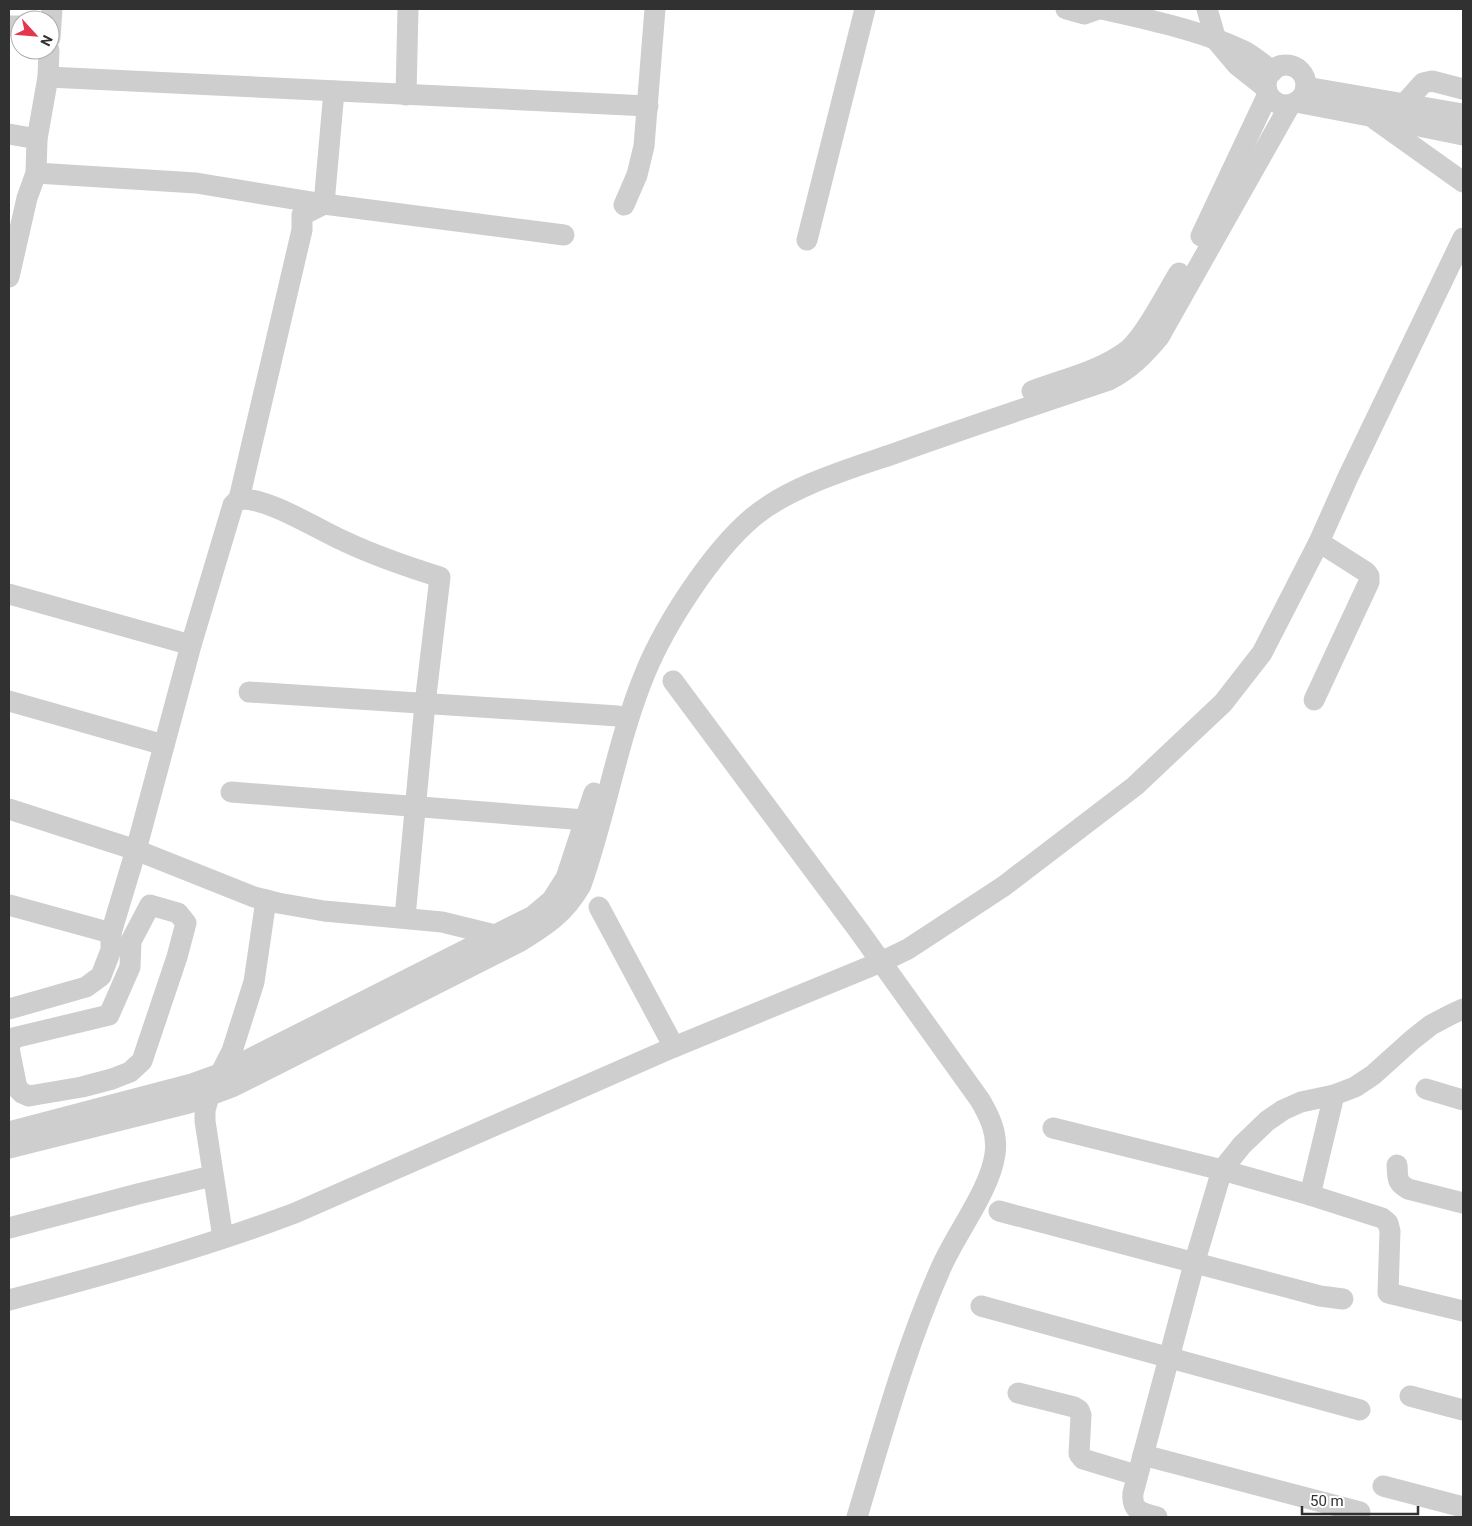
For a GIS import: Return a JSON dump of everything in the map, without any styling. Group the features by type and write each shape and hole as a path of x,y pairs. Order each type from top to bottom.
{"street":[{"path":"406,95 408,9"},
{"path":"624,206 638,176 644,146 655,9"},
{"path":"807,240 865,9"},
{"path":"1066,9 1084,14 1100,9 1166,24 1216,40"},
{"path":"1208,9 1216,40 1237,65 1269,84 1277,103 1297,98 1405,104 1425,117 1463,135"},
{"path":"9,275 27,198 36,173 38,139 48,77 49,60"},
{"path":"9,1132 192,1084 220,1074 496,935 532,916 552,900 566,878 618,716 643,653 683,596 736,534 752,518 786,496 868,462 1109,380 1135,364 1158,336 1297,98 1303,74 1292,66 1280,67 1269,84 1203,233 1139,338 1129,349 1101,366 779,485 754,501 735,520 705,556 683,596 645,673 630,716 584,877 575,895 563,911 544,927 519,942 259,1074 209,1096 189,1103 9,1148"},
{"path":"48,77 648,106"},
{"path":"1405,104 1423,83 1432,81 1463,89"},
{"path":"324,204 334,91"},
{"path":"1297,98 1369,116 1425,117 1463,114"},
{"path":"1369,116 1463,182"},
{"path":"9,134 38,139"},
{"path":"36,173 196,184 324,204 564,234"},
{"path":"9,1009 86,987 101,976 111,950 111,933 136,850 190,645 233,505 239,499 302,230 302,216 324,204"},
{"path":"9,1300 156,1260 260,1226 304,1209 674,1047 881,962 908,949 1004,886 1135,786 1223,704 1262,653 1319,542 1348,477 1463,238"},
{"path":"239,499 247,498 280,510 351,545 440,577 425,704 405,917"},
{"path":"1314,700 1369,582 1369,576 1366,572 1319,542"},
{"path":"9,594 190,645"},
{"path":"673,681 881,962 980,1100 990,1118 995,1135 996,1154 987,1179 940,1268 914,1336 857,1517"},
{"path":"249,692 618,716"},
{"path":"9,701 164,745"},
{"path":"231,792 416,805 586,820"},
{"path":"9,809 136,850 266,900 324,911 405,917 442,922 496,935"},
{"path":"223,1238 205,1121 209,1096 232,1051 254,982 266,900"},
{"path":"9,905 111,933"},
{"path":"150,905 178,913 186,923 177,957 142,1061 130,1072 82,1088 29,1096 22,1093 17,1088 9,1048 13,1038 109,1015 130,967 131,941 150,905"},
{"path":"599,907 674,1047"},
{"path":"1157,1517 1139,1511 1134,1506 1132,1501 1136,1475 1222,1170 1242,1145 1266,1121 1283,1110 1302,1102 1334,1095 1355,1087 1431,1025 1463,1009"},
{"path":"82,1088 87,1112"},
{"path":"1426,1089 1463,1100"},
{"path":"1310,1195 1334,1095"},
{"path":"1053,1128 1222,1170 1382,1218 1388,1223 1390,1231 1388,1294 1463,1311"},
{"path":"1397,1165 1398,1180 1408,1189 1463,1203"},
{"path":"9,1228 212,1176"},
{"path":"999,1211 1194,1264 1320,1296 1343,1300"},
{"path":"981,1306 1170,1356 1360,1410"},
{"path":"1018,1393 1069,1405 1079,1410 1081,1416 1079,1454 1083,1459 1136,1475"},
{"path":"1410,1396 1463,1410"},
{"path":"1143,1455 1360,1512"},
{"path":"1383,1486 1463,1507"}]}
